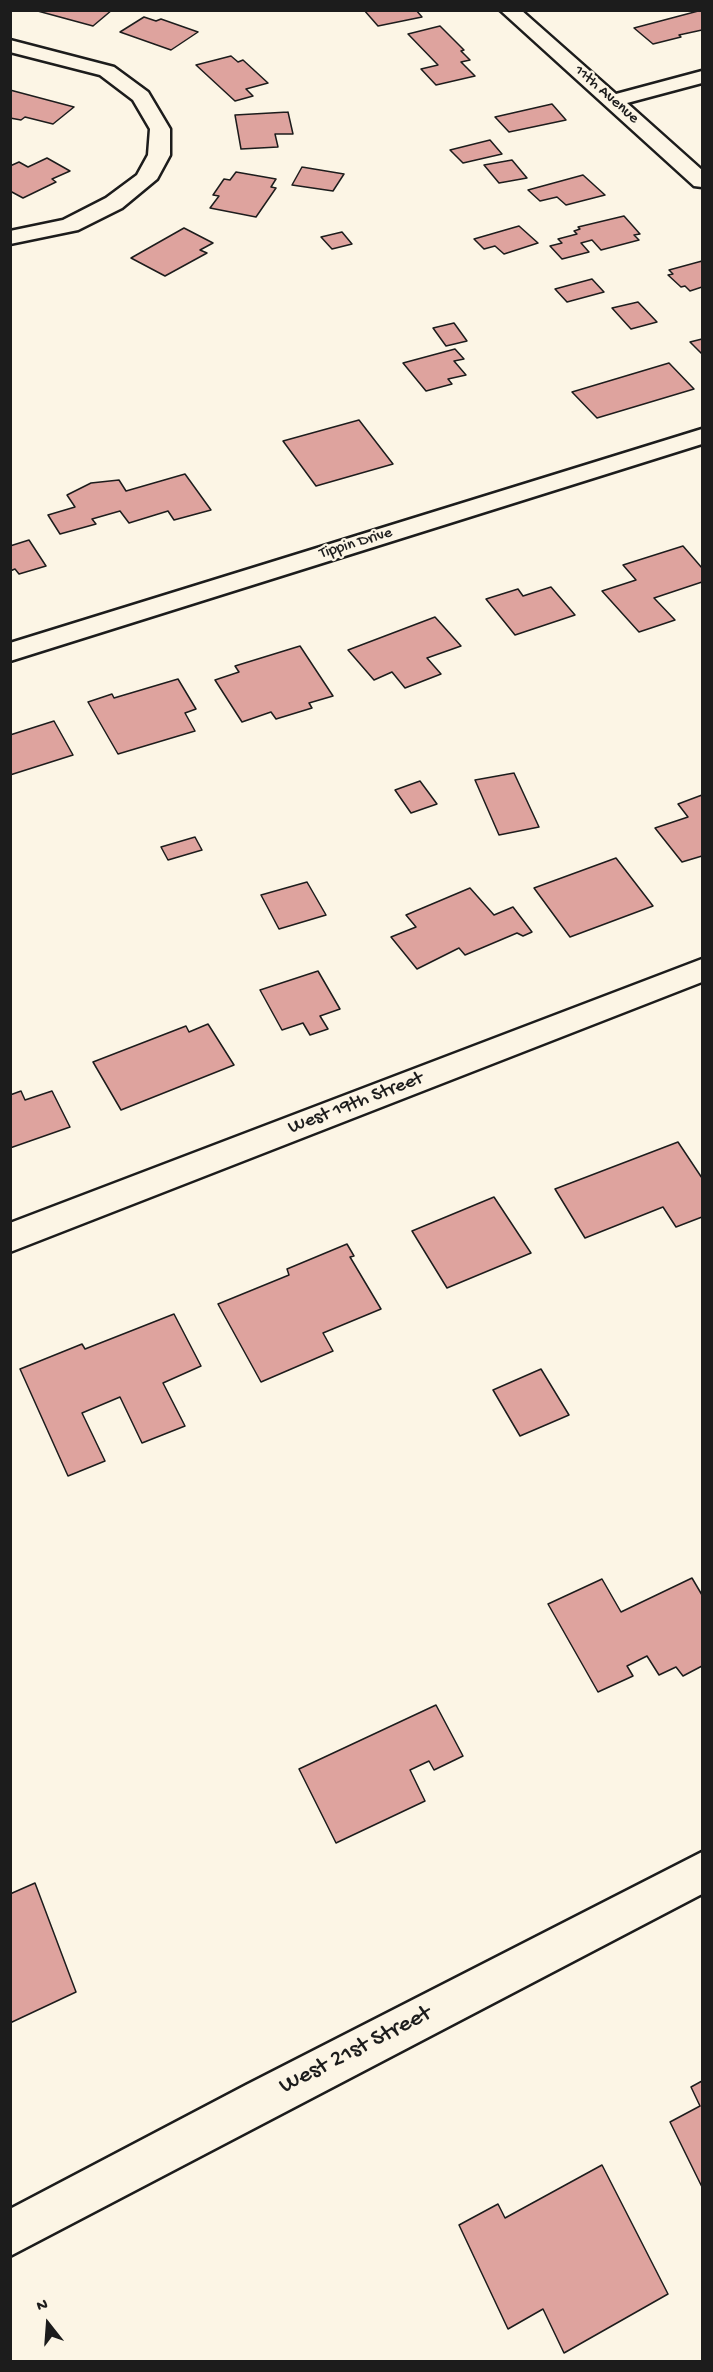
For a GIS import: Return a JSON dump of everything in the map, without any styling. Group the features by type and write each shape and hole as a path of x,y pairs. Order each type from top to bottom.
{"street":[{"name":"11th Avenue","path":"509,10 702,181"},
{"path":"10,46 107,71 141,96 160,129 159,155 146,179 114,203 70,225 10,238"},
{"path":"612,100 702,77"},
{"name":"Tippin Drive","path":"10,652 702,436"},
{"name":"West 19th Street","path":"10,1238 702,970"},
{"name":"West 21st Street","path":"10,2234 261,2100 702,1872"}],"building":[{"path":"34,10 112,10 93,26"},
{"path":"364,10 416,10 422,17 378,26"},
{"path":"702,10 702,30 679,35 681,37 653,44 634,28"},
{"path":"144,17 156,21 161,19 198,32 171,50 120,32"},
{"path":"440,26 464,50 461,51 470,60 461,62 475,76 436,85 421,69 438,65 408,34"},
{"path":"231,56 238,62 243,60 268,83 246,89 253,96 235,101 196,65"},
{"path":"10,90 74,107 53,124 25,117 21,120 10,118"},
{"path":"552,104 566,120 509,132 495,117"},
{"path":"288,112 293,134 275,134 278,147 241,149 235,115"},
{"path":"490,140 502,154 463,163 450,150"},
{"path":"47,158 70,171 52,179 56,182 23,198 10,191 10,166 19,162 28,167"},
{"path":"512,160 527,178 499,183 484,165"},
{"path":"302,167 344,174 333,191 292,185"},
{"path":"236,172 276,179 271,187 276,188 256,217 210,208 219,196 213,195 224,179 230,180"},
{"path":"583,175 605,195 566,205 557,197 540,201 528,190"},
{"path":"624,216 640,234 634,235 639,240 601,250 592,240 581,243 589,252 562,259 550,246 562,243 558,239 577,234 574,231 580,229 578,227"},
{"path":"519,226 538,243 504,254 495,246 484,249 474,239"},
{"path":"184,228 213,243 200,250 207,253 165,276 131,258"},
{"path":"342,232 352,244 332,249 321,237"},
{"path":"702,261 702,287 690,291 685,286 681,287 668,275 673,274 669,270"},
{"path":"592,279 604,292 567,302 555,289"},
{"path":"638,302 657,322 631,329 612,308"},
{"path":"454,323 467,341 446,346 433,328"},
{"path":"702,339 702,354 690,342"},
{"path":"455,349 464,359 454,361 466,375 448,379 452,384 426,391 403,363"},
{"path":"669,363 694,389 597,418 572,392"},
{"path":"359,420 393,464 316,486 283,441"},
{"path":"185,474 211,510 174,520 168,511 129,523 120,511 92,519 96,524 60,534 48,515 75,507 67,495 91,483 119,480 126,491"},
{"path":"29,540 46,566 19,574 15,569 10,571 10,546"},
{"path":"683,546 702,568 702,582 654,598 675,620 639,632 602,591 636,580 623,565"},
{"path":"551,587 575,615 515,635 486,599 518,589 523,596"},
{"path":"435,617 461,646 427,658 441,674 405,688 392,672 374,680 348,650"},
{"path":"300,646 333,696 309,703 312,708 276,719 271,712 242,722 215,680 239,672 235,666"},
{"path":"178,679 196,709 185,713 195,731 118,754 88,702 112,694 114,698"},
{"path":"54,721 73,755 10,775 10,735"},
{"path":"514,773 539,827 499,835 475,780"},
{"path":"420,781 437,804 411,813 395,790"},
{"path":"702,795 702,856 682,862 655,828 688,817 678,804"},
{"path":"195,837 202,850 168,860 161,847"},
{"path":"616,858 653,906 570,937 534,888"},
{"path":"307,882 326,915 279,929 261,895"},
{"path":"470,888 494,915 513,907 532,932 523,936 517,933 465,955 459,948 417,969 391,937 416,927 406,915"},
{"path":"318,971 340,1009 320,1016 328,1029 310,1035 303,1023 282,1030 260,990"},
{"path":"208,1024 234,1065 121,1110 93,1062 186,1026 189,1032"},
{"path":"21,1091 25,1100 52,1091 70,1127 10,1148 10,1095"},
{"path":"678,1142 702,1178 702,1217 676,1227 663,1207 585,1238 555,1189"},
{"path":"494,1197 531,1253 447,1288 412,1231"},
{"path":"347,1244 354,1256 350,1257 381,1309 323,1333 333,1351 261,1382 218,1304 289,1275 287,1269"},
{"path":"174,1314 201,1366 163,1383 185,1426 142,1443 120,1397 82,1413 105,1461 68,1476 20,1369 82,1344 85,1349"},
{"path":"541,1369 569,1415 520,1436 493,1390"},
{"path":"692,1578 702,1595 702,1666 683,1676 676,1667 659,1675 647,1656 627,1666 633,1676 598,1692 548,1604 602,1579 621,1612"},
{"path":"436,1705 463,1756 434,1770 429,1761 410,1770 425,1801 336,1843 299,1769"},
{"path":"35,1883 76,1992 10,2023 10,1894"},
{"path":"702,2081 702,2187 670,2122 700,2106 691,2087"},
{"path":"602,2165 668,2294 564,2353 543,2309 508,2329 459,2225 498,2204 505,2218"}]}
